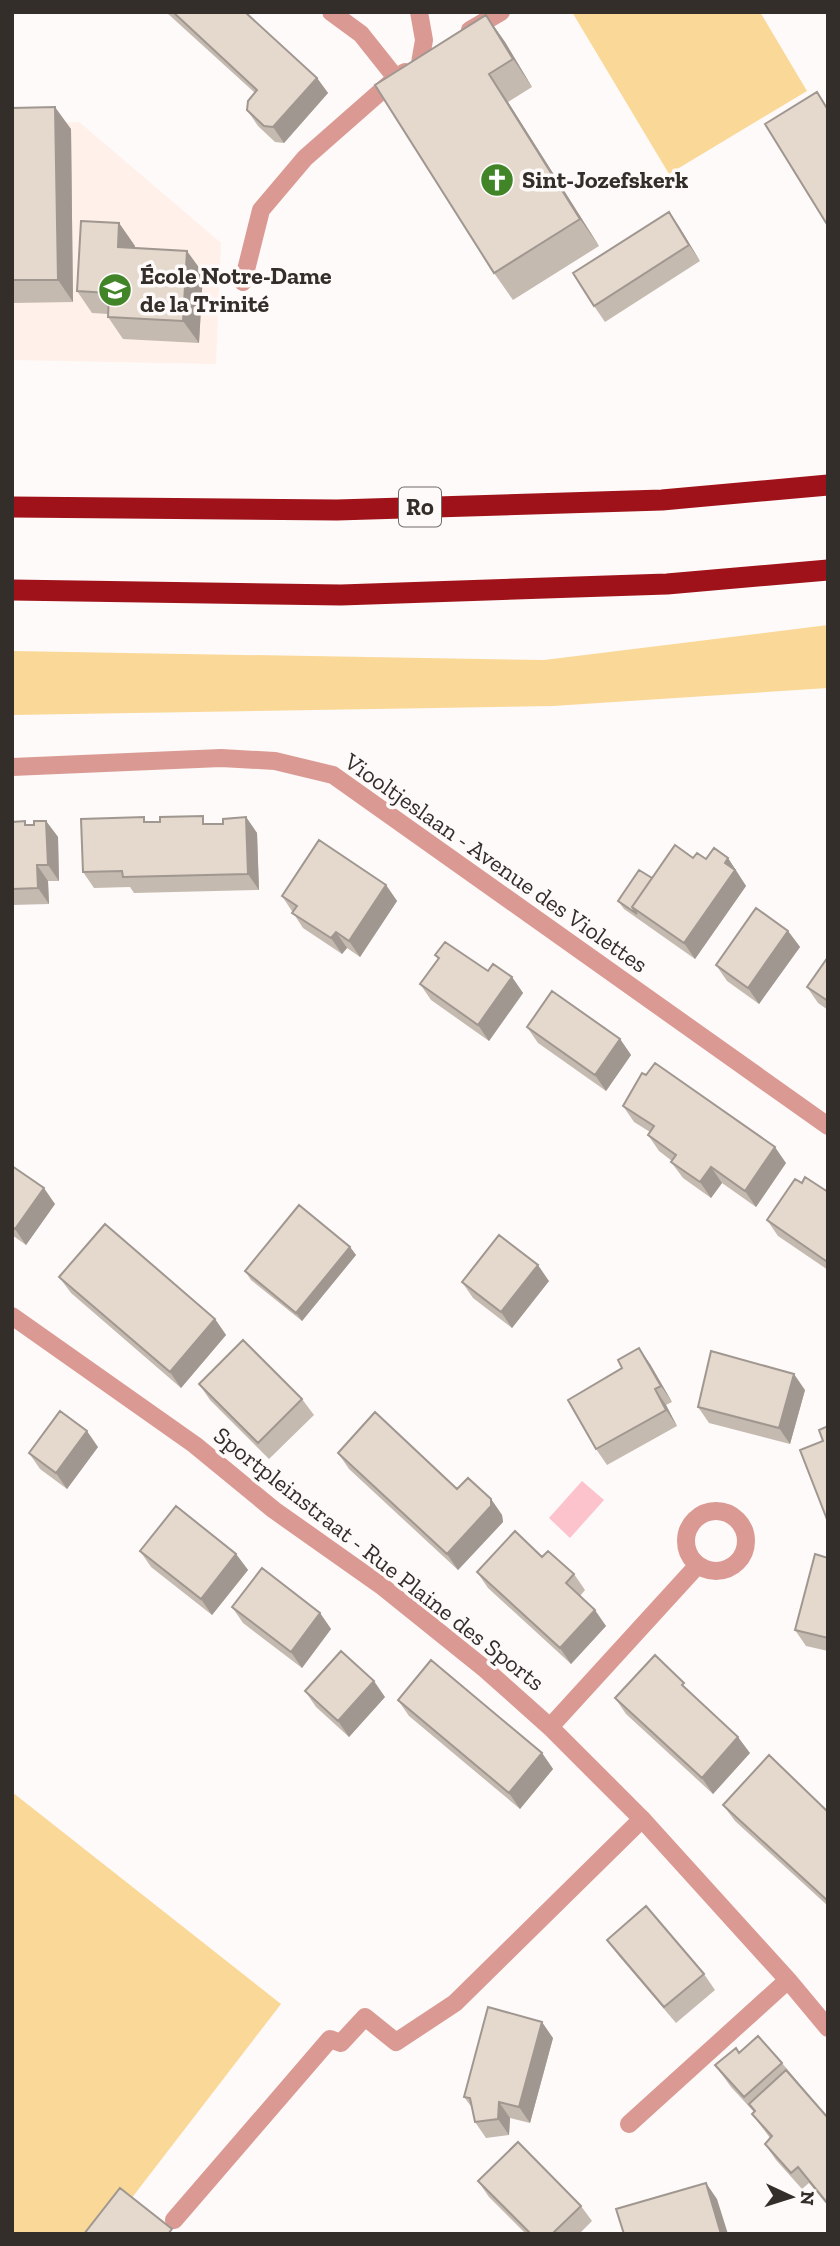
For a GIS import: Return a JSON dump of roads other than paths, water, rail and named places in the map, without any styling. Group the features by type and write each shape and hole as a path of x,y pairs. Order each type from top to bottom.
{"highway":[{"name":"R0","path":"12,507 351,509 662,500 828,485"},
{"path":"12,590 341,595 667,584 828,570"}],"street":[{"path":"331,12 361,34 396,78"},
{"path":"419,12 424,40 420,63"},
{"path":"243,282 261,210 305,158 396,78 501,12"},
{"name":"Viooltjeslaan - Avenue des Violettes","path":"12,767 221,758 275,761 333,775 828,1126"},
{"name":"Sportpleinstraat - Rue Plaine des Sports","path":"12,1315 195,1445 274,1510 383,1587 485,1669 551,1727 642,1819 828,2028"},
{"path":"551,1727 697,1566"},
{"path":"174,2220 330,2039 341,2043 365,2017 396,2042 456,2003 642,1819"},
{"path":"629,2124 788,1980"}],"place":[{"name":"Sint-Jozefskerk","path":"497,180"},
{"name":"École Notre-Dame de la Trinité","path":"115,290"}]}
